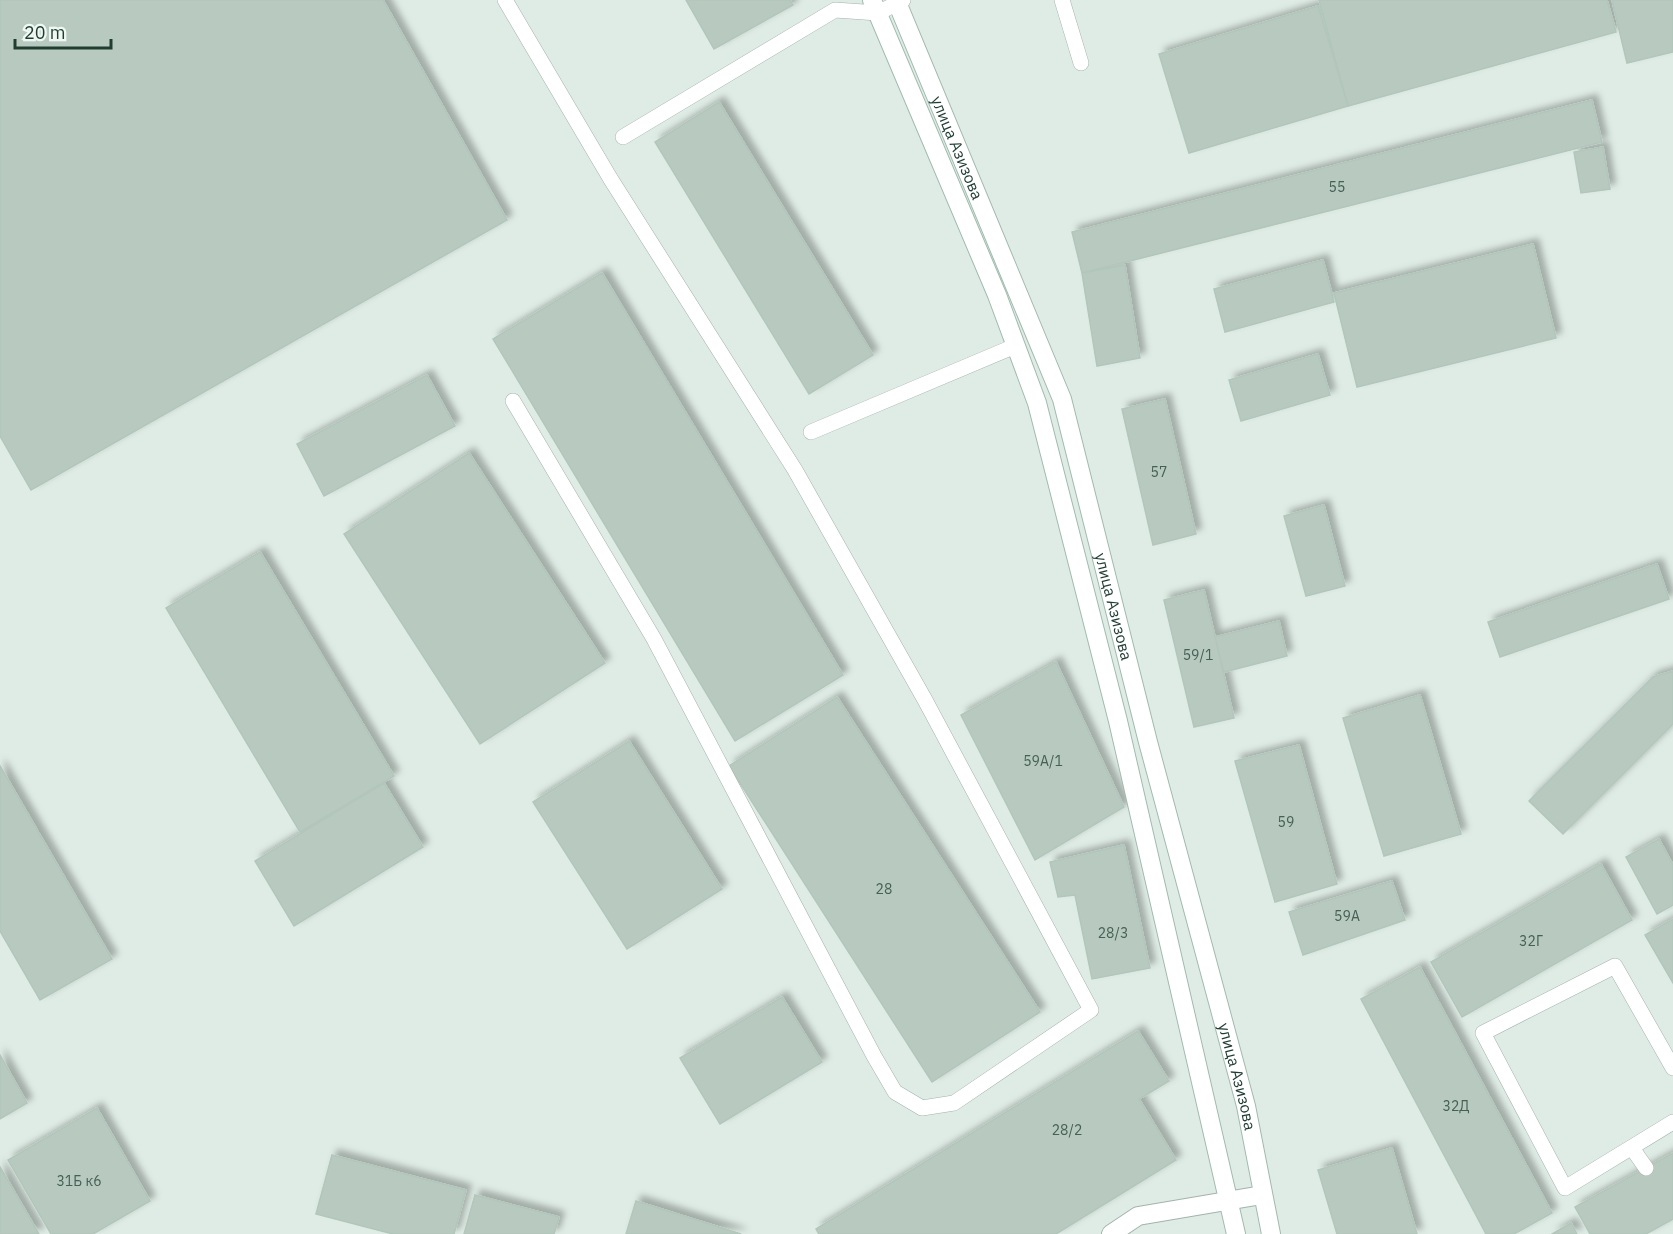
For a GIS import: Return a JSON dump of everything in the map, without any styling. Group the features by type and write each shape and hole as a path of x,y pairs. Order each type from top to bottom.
{"main road":[{"name":"улица Азизова","path":"899,2 1062,399 1148,742 1243,1094 1271,1234"},
{"name":"улица Азизова","path":"875,7 1016,346 1037,403 1118,721 1236,1234"},
{"path":"1111,1234 1138,1216 1262,1195"}],"lane":[{"path":"505,0 610,178 795,470 925,700 1090,1010 954,1103 922,1108 895,1092 868,1046 654,639 513,400"},
{"path":"1062,0 1081,63"},
{"path":"623,137 835,10 875,7 899,2"},
{"path":"810,432 1016,346"},
{"path":"1673,1068 1615,966 1483,1034 1565,1188 1673,1122"},
{"path":"1632,1148 1646,1168"}],"building":[{"path":"0,0 383,0 507,220 31,490 0,436"},
{"path":"686,0 790,0 793,5 714,49"},
{"path":"1319,0 1607,0 1616,32 1348,106"},
{"path":"1612,0 1673,0 1673,52 1627,63"},
{"path":"1318,6 1348,106 1189,153 1159,54"},
{"path":"1592,100 1602,142 1082,273 1072,232"},
{"path":"719,102 873,355 809,394 655,142"},
{"path":"1603,147 1610,189 1581,193 1574,152"},
{"path":"1533,244 1556,338 1357,387 1334,293"},
{"path":"1323,260 1334,302 1225,332 1214,289"},
{"path":"1125,265 1140,358 1097,366 1082,273"},
{"path":"602,273 843,675 735,741 493,339"},
{"path":"1318,354 1330,395 1241,421 1229,380"},
{"path":"427,375 455,426 324,496 297,444"},
{"path":"1165,399 1196,534 1153,545 1122,409"},
{"path":"469,453 605,663 480,744 344,534"},
{"path":"1324,505 1345,586 1306,596 1284,516"},
{"path":"260,552 394,776 300,832 166,608"},
{"path":"1657,564 1669,599 1500,657 1488,622"},
{"path":"1204,590 1234,718 1194,727 1164,600"},
{"path":"1279,621 1287,656 1224,672 1215,637"},
{"path":"1056,662 1124,807 1035,860 961,715"},
{"path":"1673,671 1673,724 1563,834 1529,801 1653,677"},
{"path":"1420,695 1461,834 1384,856 1343,718"},
{"path":"837,697 1040,1012 932,1082 729,766"},
{"path":"629,741 722,889 627,949 533,802"},
{"path":"1299,745 1337,884 1275,902 1235,761"},
{"path":"0,766 112,959 40,1000 0,931"},
{"path":"384,783 423,847 294,926 255,861"},
{"path":"1659,839 1673,865 1673,905 1657,914 1626,857"},
{"path":"1124,845 1150,968 1092,979 1075,895 1058,897 1050,862"},
{"path":"1601,864 1632,920 1462,1017 1431,962"},
{"path":"1392,881 1405,920 1303,955 1289,912"},
{"path":"1673,919 1673,983 1645,935"},
{"path":"1420,967 1552,1213 1514,1234 1486,1234 1361,999"},
{"path":"782,997 822,1062 720,1124 680,1058"},
{"path":"1138,1031 1169,1081 1139,1099 1176,1160 1056,1234 819,1234 816,1229"},
{"path":"0,1055 27,1103 0,1119"},
{"path":"97,1108 150,1201 93,1234 51,1234 8,1160"},
{"path":"1392,1148 1417,1234 1337,1234 1318,1170"},
{"path":"1673,1153 1673,1219 1646,1234 1590,1234 1575,1207"},
{"path":"332,1155 466,1190 454,1234 393,1234 316,1214"},
{"path":"0,1167 39,1234 0,1234"},
{"path":"475,1195 559,1217 554,1234 464,1234"},
{"path":"636,1201 741,1234 626,1234"},
{"path":"1571,1223 1577,1234 1552,1234"}]}
